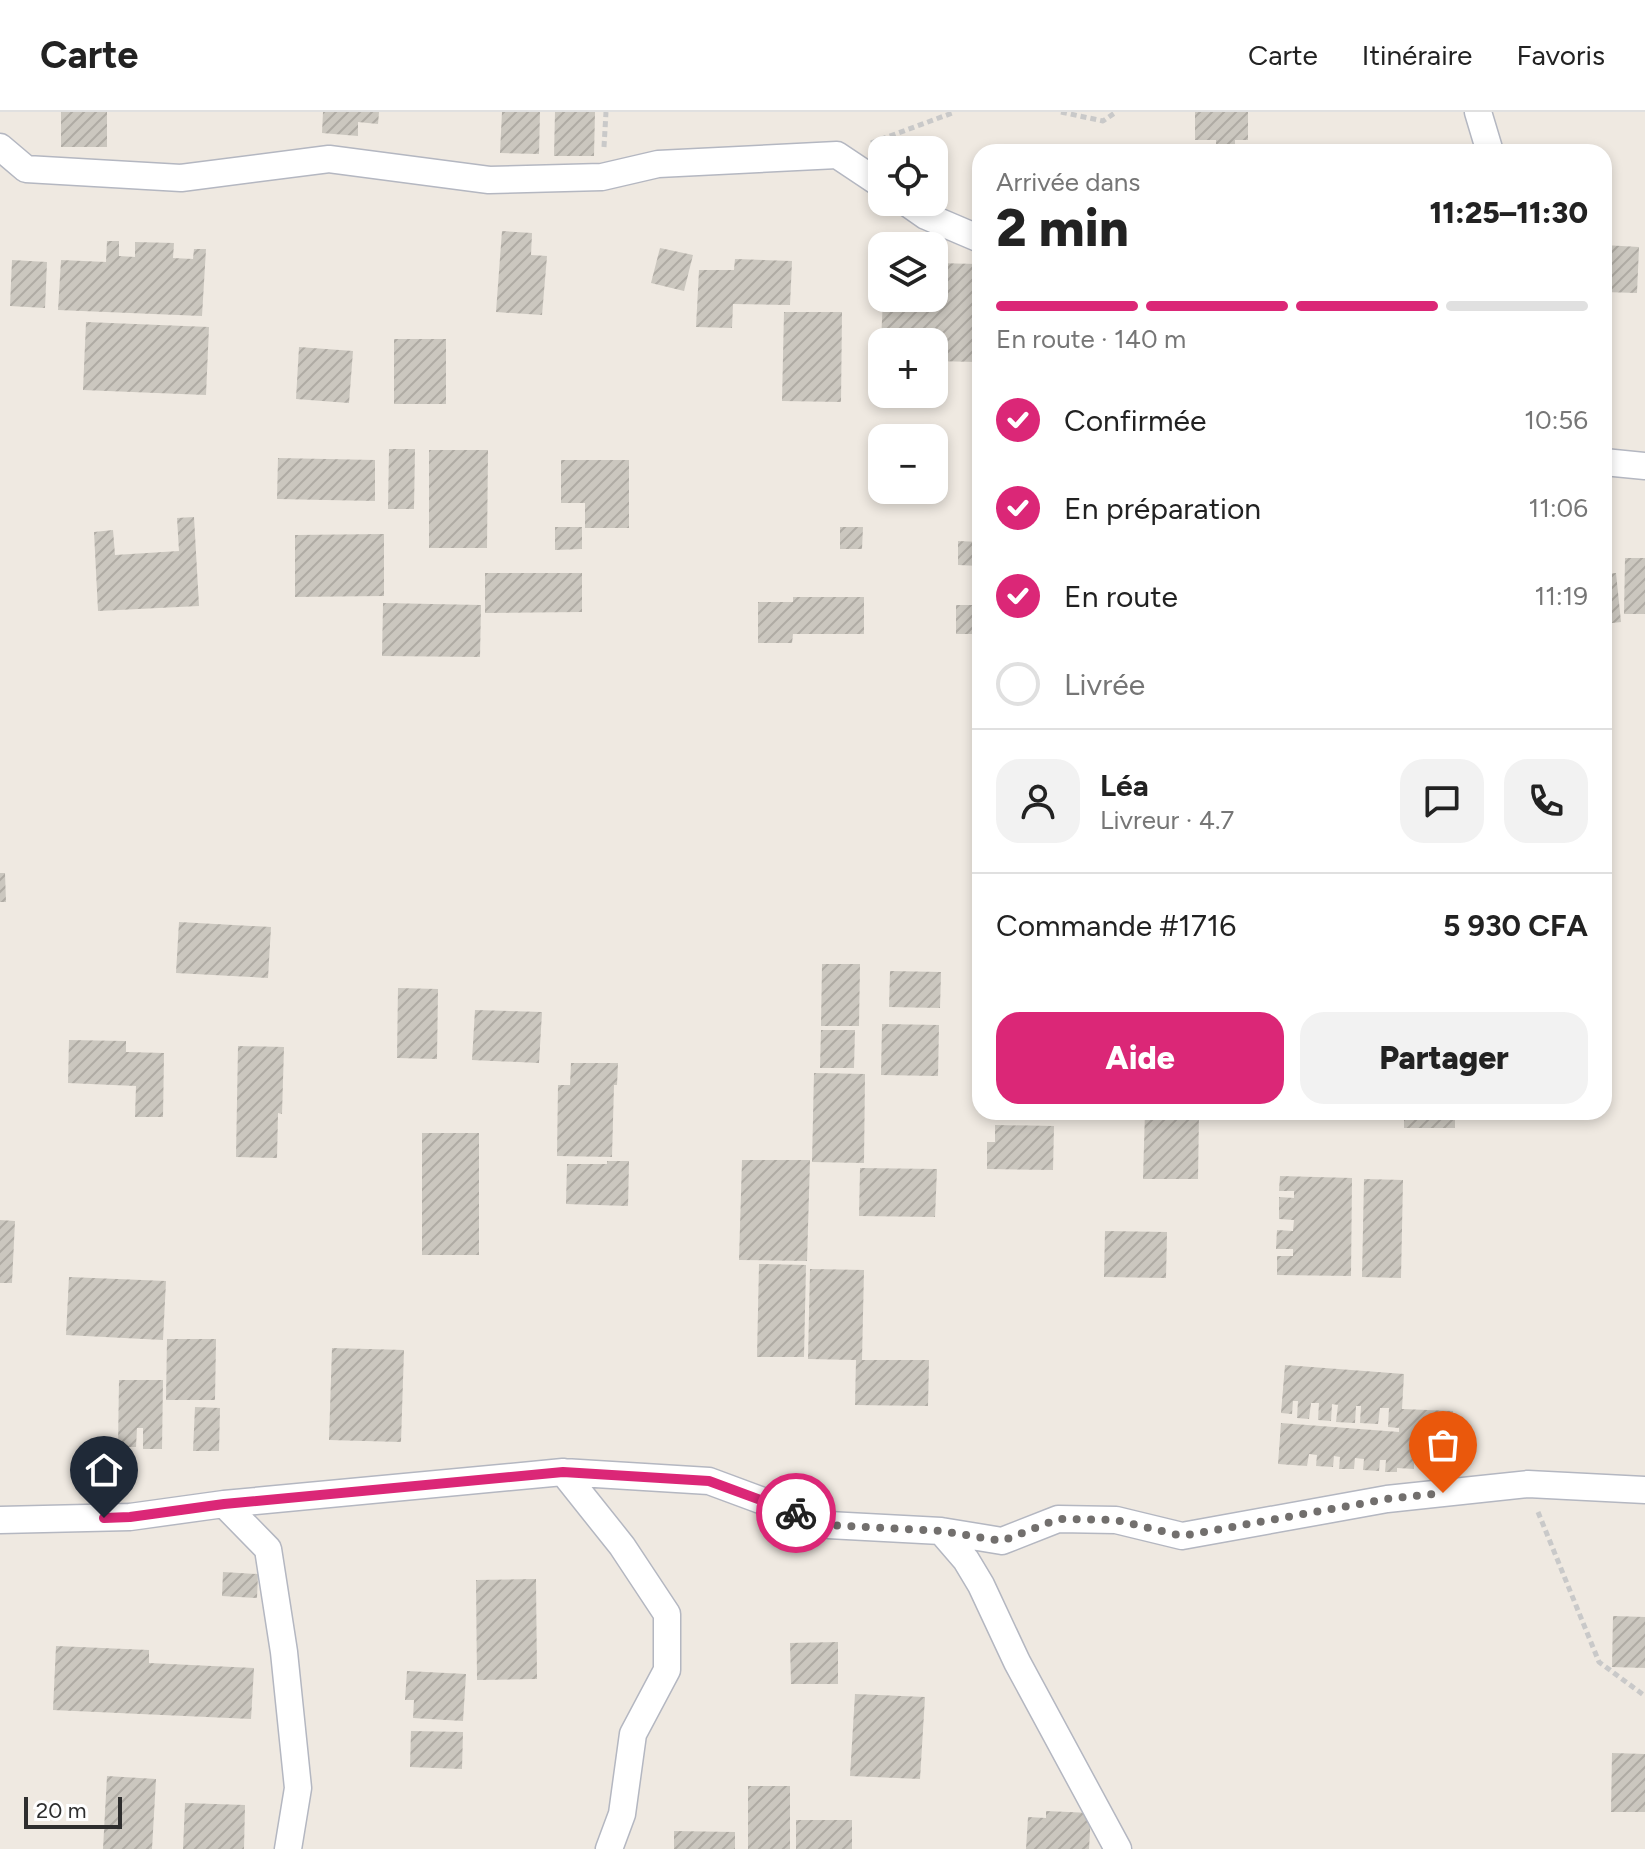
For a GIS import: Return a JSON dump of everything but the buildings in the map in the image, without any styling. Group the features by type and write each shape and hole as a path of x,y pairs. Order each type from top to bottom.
{"street":[{"path":"1478,112 1488,144"},
{"path":"0,147 26,169 181,178 329,159 489,180 602,177 658,164 837,155 868,176"},
{"path":"926,216 972,236"},
{"path":"1612,463 1645,466"},
{"path":"563,1472 622,1546 667,1614 667,1670 633,1734 622,1814 609,1849"},
{"path":"0,1520 130,1517 224,1504 563,1472 709,1481 828,1525 941,1531 1002,1541 1058,1519 1116,1520 1182,1536 1387,1499 1528,1484 1645,1490"},
{"path":"224,1504 268,1549 284,1652 298,1788 288,1849"},
{"path":"941,1531 966,1560 981,1585 1017,1662 1118,1849"}],"path":[{"path":"837,155 955,112"},
{"path":"1061,112 1103,121 1116,112"},
{"path":"1528,1484 1599,1662 1645,1696"}],"way so far":[{"path":"796,1513 828,1525 941,1531 1002,1541 1058,1519 1116,1520 1182,1536 1387,1499 1443,1493"}],"route":[{"path":"104,1518 563,1472 709,1481 796,1513"}]}
